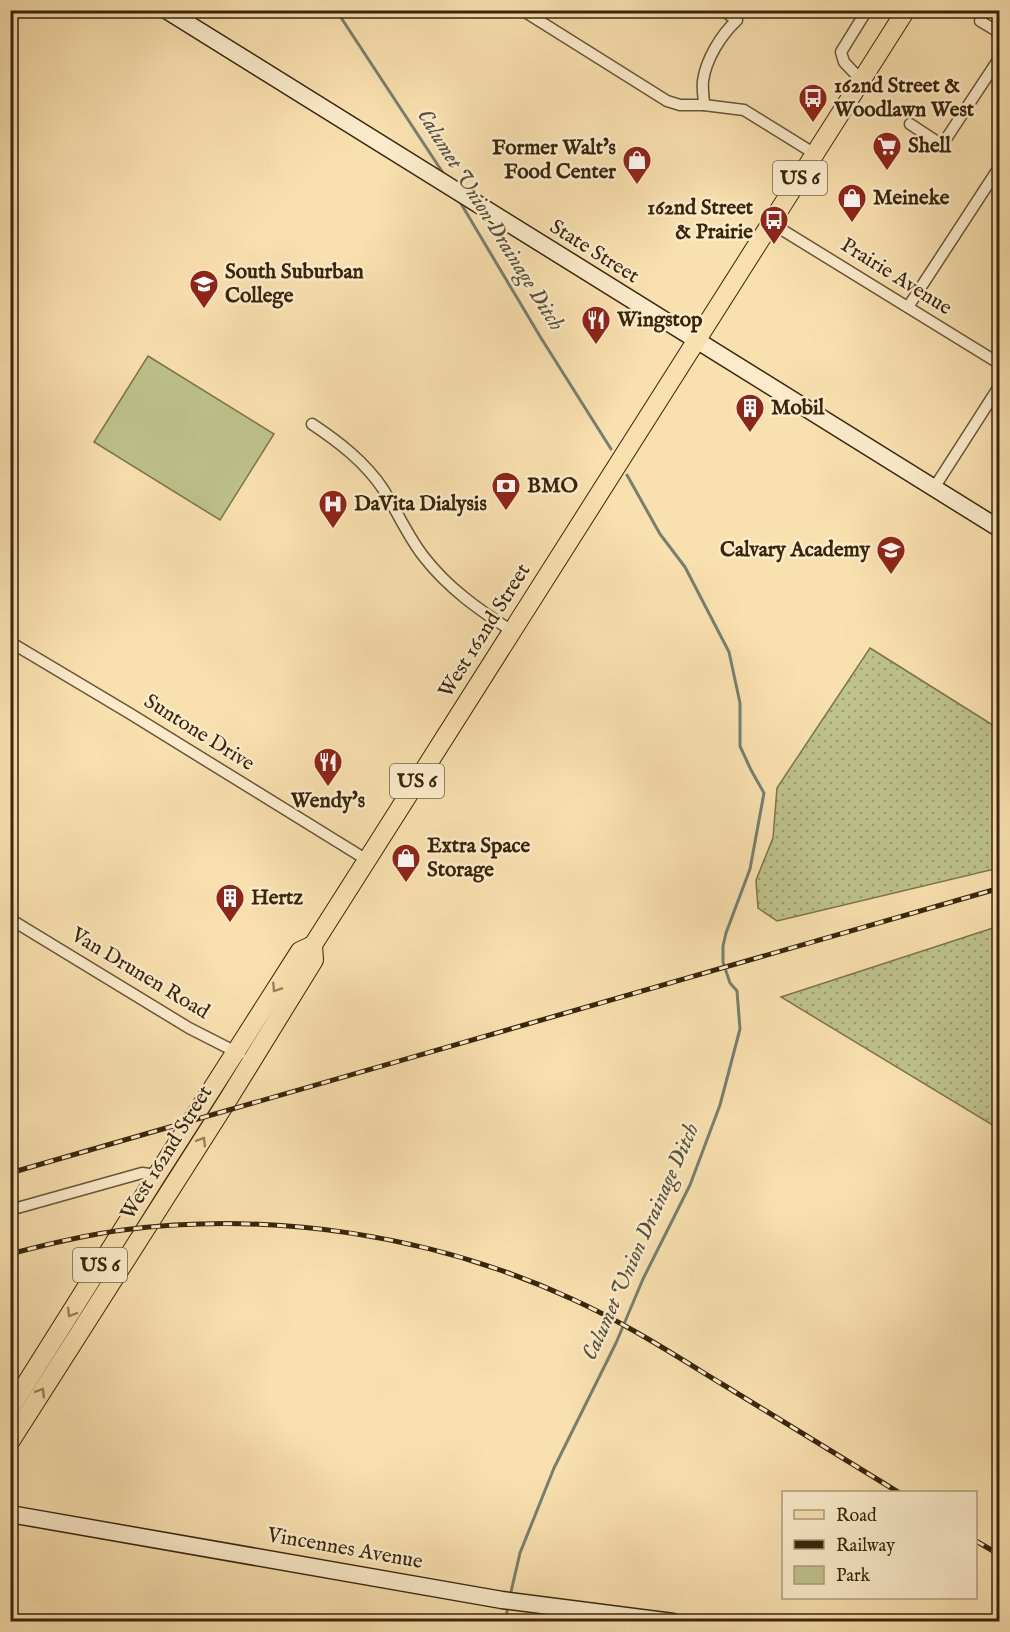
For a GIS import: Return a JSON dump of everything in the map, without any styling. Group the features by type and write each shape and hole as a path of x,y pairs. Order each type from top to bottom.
{"main road":[{"name":"US 6","path":"695,341 906,10"},
{"name":"West 162nd Street","path":"10,1409 157,1174 314,960 313,945 695,341"},
{"name":"West 162nd Street","path":"10,1442 174,1184 243,1055"},
{"path":"157,1174 174,1184"}],"street":[{"name":"State Street","path":"166,10 999,529"},
{"path":"522,10 660,97 680,105 704,105 744,110 815,154"},
{"path":"704,105 703,83 706,69 716,46 728,28 737,20 722,10"},
{"path":"862,81 844,62 841,52 867,10"},
{"path":"980,21 999,33"},
{"path":"910,124 942,145 999,57"},
{"path":"908,307 999,166"},
{"name":"Prairie Avenue","path":"771,223 999,364"},
{"path":"934,488 999,385"},
{"path":"312,424 362,463 382,487 423,556 450,585 476,608 512,631"},
{"name":"Suntone Drive","path":"10,642 137,717 367,860"},
{"name":"Van Drunen Road","path":"10,919 189,1028 243,1055"},
{"path":"10,1210 142,1173 157,1174"},
{"name":"Vincennes Avenue","path":"10,1514 508,1601 673,1622"}],"green space":[{"path":"148,356 274,434 220,520 94,442"},
{"path":"870,648 999,729 999,868 777,921 758,908 756,880 773,838 777,788"},
{"path":"999,926 999,1129 781,997"}],"waterway":[{"name":"Calumet Union Drainage Ditch","path":"336,10 445,176"},
{"name":"Calumet Union Drainage Ditch","path":"460,202 541,338 611,449"},
{"name":"Calumet Union Drainage Ditch","path":"510,1596 520,1553 554,1468 690,1185 720,1105 740,1029 737,991 730,983 723,962 723,946 750,869 764,793 740,746 740,703 729,652 685,567 660,534 627,475"},
{"name":"Calumet Union Drainage Ditch","path":"505,1622 508,1606"}],"railway":[{"path":"10,1173 1000,888"},
{"path":"10,1254 95,1234 180,1225 238,1224 295,1227 352,1233 409,1244 519,1277 611,1318 896,1491"},
{"path":"977,1542 1000,1555"}],"place":[{"name":"162nd Street & Woodlawn West","path":"813,124"},
{"name":"Shell","path":"887,172"},
{"name":"Former Walt's Food Center","path":"637,186"},
{"name":"Meineke","path":"852,224"},
{"name":"162nd Street & Prairie","path":"774,246"},
{"name":"South Suburban College","path":"204,310"},
{"name":"Wingstop","path":"596,346"},
{"name":"Mobil","path":"750,434"},
{"name":"BMO","path":"506,512"},
{"name":"DaVita Dialysis","path":"333,530"},
{"name":"Calvary Academy","path":"891,576"},
{"name":"Wendy's","path":"328,788"},
{"name":"Extra Space Storage","path":"406,884"},
{"name":"Hertz","path":"230,924"}]}
